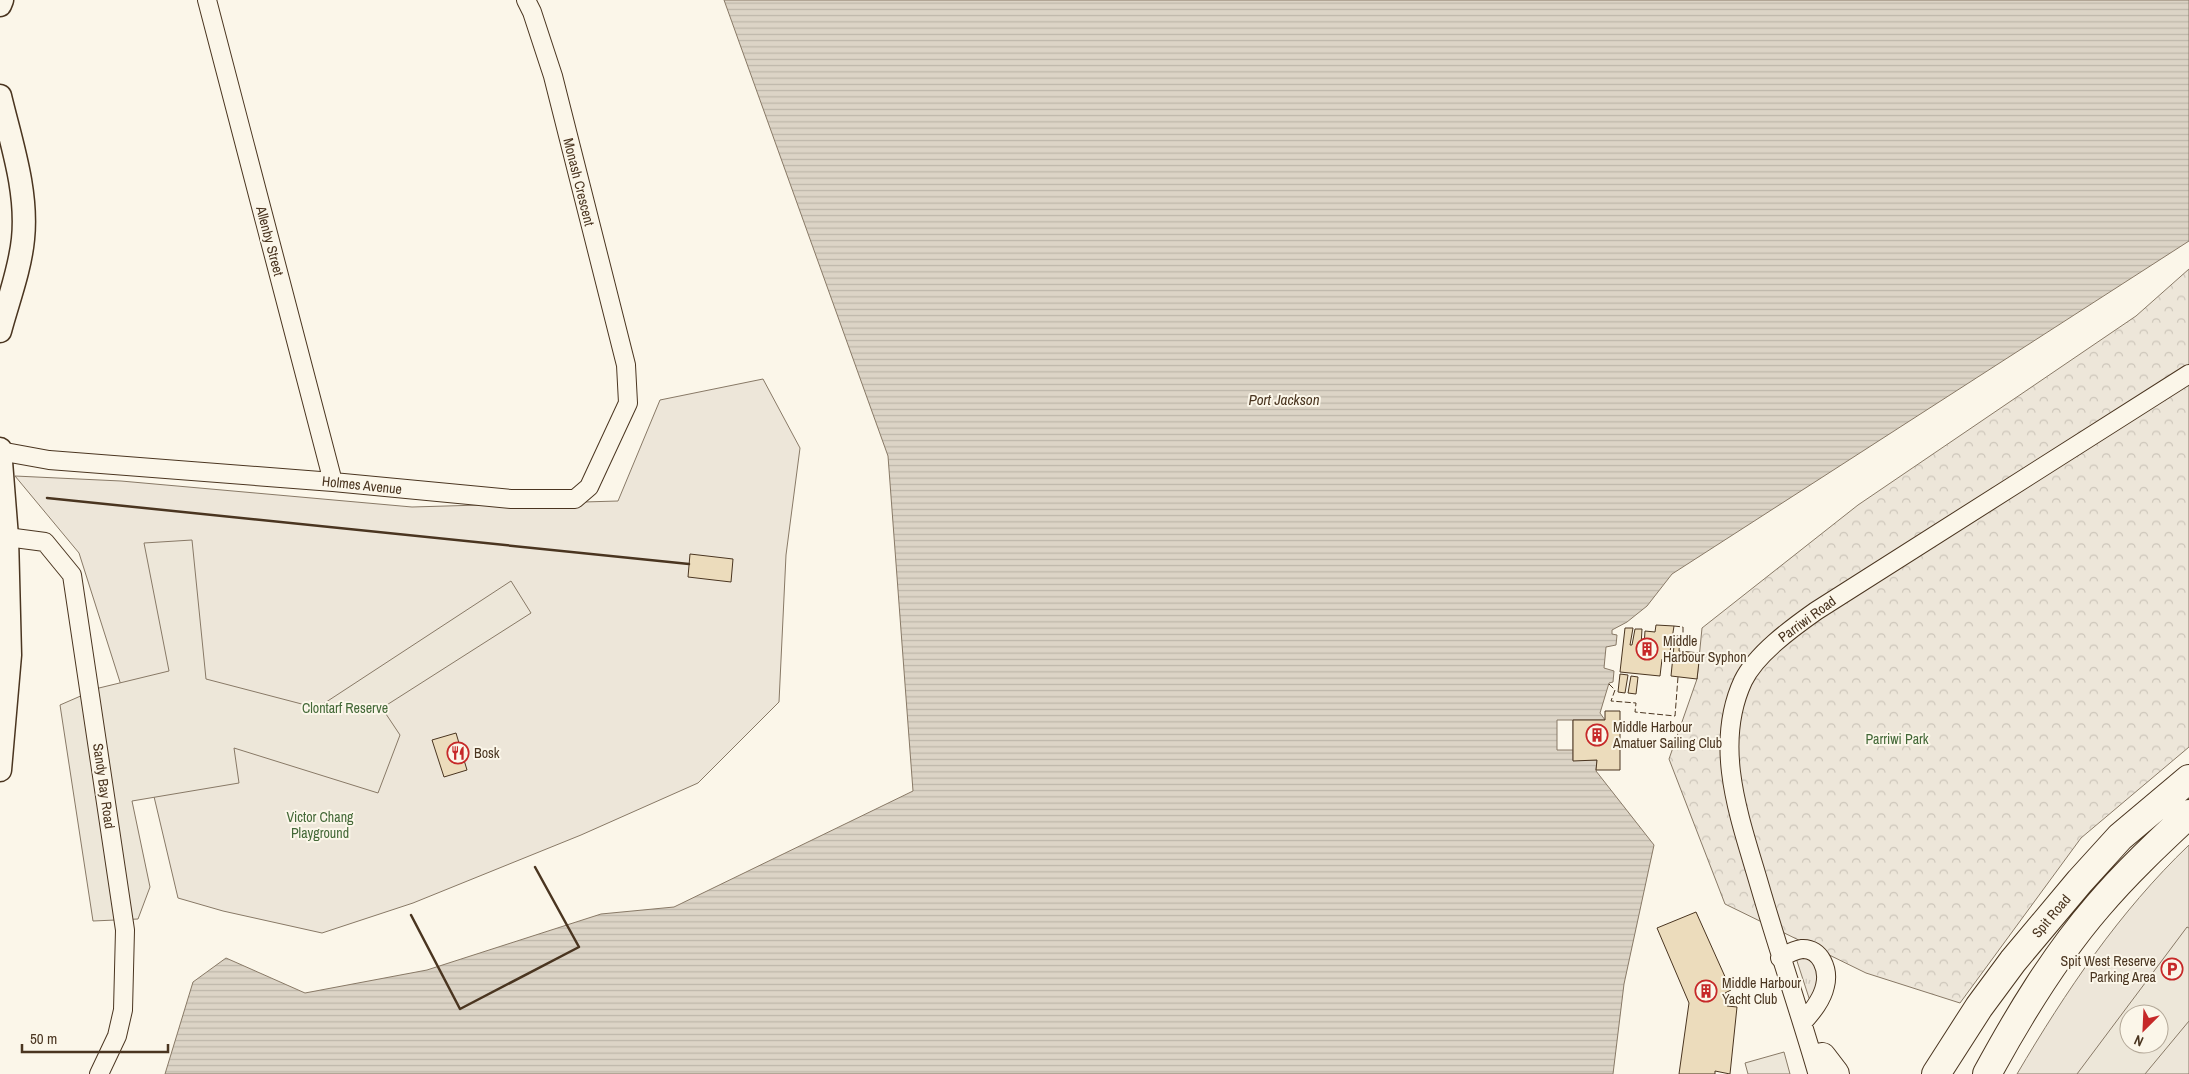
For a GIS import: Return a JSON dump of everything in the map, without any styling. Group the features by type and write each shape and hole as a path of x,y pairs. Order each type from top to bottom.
{"highway":[{"name":"Spit Road","path":"1936,1074 1979,1006 2013,961 2068,895 2120,837 2189,779"},
{"path":"1987,1074 2018,1018 2076,932 2124,878 2189,814"}],"street":[{"path":"0,5 2,0"},
{"name":"Allenby Street","path":"207,0 333,482"},
{"name":"Monash Crescent","path":"526,0 532,12 553,76 626,365"},
{"path":"0,96 21,188 24,213 23,239 0,331"},
{"name":"Holmes Avenue","path":"0,450 49,460 333,482 511,499 575,500 589,487 628,403 626,365"},
{"name":"Parriwi Road","path":"1827,1070 1804,1027 1780,958 1733,794 1729,752 1731,716 1743,680 1762,655 1783,635 1816,611 2189,374"},
{"path":"0,450 7,537 10,655 0,770"},
{"name":"Sandy Bay Road","path":"7,537 45,542 72,575 125,930 123,1010 117,1036 99,1074"},
{"path":"1780,958 1800,949 1808,950 1818,954 1824,964 1825,986 1804,1027"}],"green space":[{"name":"Parriwi Park","path":"2189,269 2189,747 2081,838 1960,1003 1866,973 1725,904 1669,759 1697,679 1702,628 1858,505 2136,316"},
{"name":"Clontarf Reserve","path":"763,379 800,448 786,555 779,702 698,783 581,835 413,903 322,933 223,911 178,898 147,767 79,553 15,476 121,481 412,507 618,501 660,400"},
{"path":"2189,845 2189,1074 2017,1074 2074,983 2139,897"},
{"path":"1807,957 1818,968 1817,984 1810,1001 1796,958"}],"shaded area":[{"name":"Clontarf Reserve","path":"192,540 206,679 317,708 511,581 531,613 382,708 400,735 378,793 234,748 239,783 132,801 150,887 138,919 93,921 60,705 99,688 169,671 144,543"},
{"name":"Spit West Reserve Parking Area","path":"2187,927 2189,928 2189,1021 2169,1045 2169,1004 2129,1004"},
{"name":"Spit West Reserve Parking Area","path":"2119,1018 2119,1054 2162,1054 2145,1074 2077,1074"},
{"path":"1784,1052 1790,1074 1748,1074 1745,1063"}],"water":[{"name":"Port Jackson","path":"724,0 2189,0 2189,241 1672,574 1647,606 1627,622 1612,630 1612,634 1617,635 1616,645 1606,647 1604,668 1614,671 1613,682 1609,683 1600,713 1605,720 1573,720 1573,760 1597,760 1596,771 1654,845 1624,984 1613,1074 165,1074 193,982 226,958 305,993 427,970 601,914 674,907 913,791 888,456"}],"pier":[{"path":"1557,720 1573,720 1573,750 1557,750"}],"building":[{"path":"690,554 733,559 731,582 688,577"},
{"name":"Middle Harbour Syphon","path":"1656,625 1674,626 1670,652 1666,652 1665,660 1662,659 1660,676 1620,672 1625,628 1633,628 1630,645 1632,645 1635,629 1642,629 1641,646 1644,646 1645,631 1655,632"},
{"path":"1675,636 1680,636 1679,651 1700,653 1697,679 1671,676"},
{"path":"1620,674 1628,675 1625,693 1618,692"},
{"path":"1631,676 1638,677 1636,694 1628,693"},
{"name":"Middle Harbour Amatuer Sailing Club","path":"1605,711 1620,711 1620,770 1596,770 1597,760 1573,761 1573,720 1605,720"},
{"path":"456,733 467,770 444,777 432,740"},
{"name":"Middle Harbour Yacht Club","path":"1696,912 1731,990 1725,993 1728,999 1727,1006 1737,1007 1730,1074 1715,1071 1715,1074 1679,1074 1689,1003 1657,928"}],"fence":[{"path":"1674,626 1683,627 1683,635"},
{"path":"1609,684 1615,690 1611,701 1636,703 1635,712 1675,716 1678,677"}],"wall":[{"path":"47,498 689,564"},
{"path":"411,915 460,1009 579,947 535,867"}],"place":[{"name":"Middle Harbour Syphon","path":"1647,649"},
{"name":"Middle Harbour Amatuer Sailing Club","path":"1597,735"},
{"name":"Bosk","path":"458,753"},
{"name":"Spit West Reserve Parking Area","path":"2172,969"},
{"name":"Middle Harbour Yacht Club","path":"1706,991"}],"park label":[{"name":"Victor Chang Playground","path":"320,826"}]}
